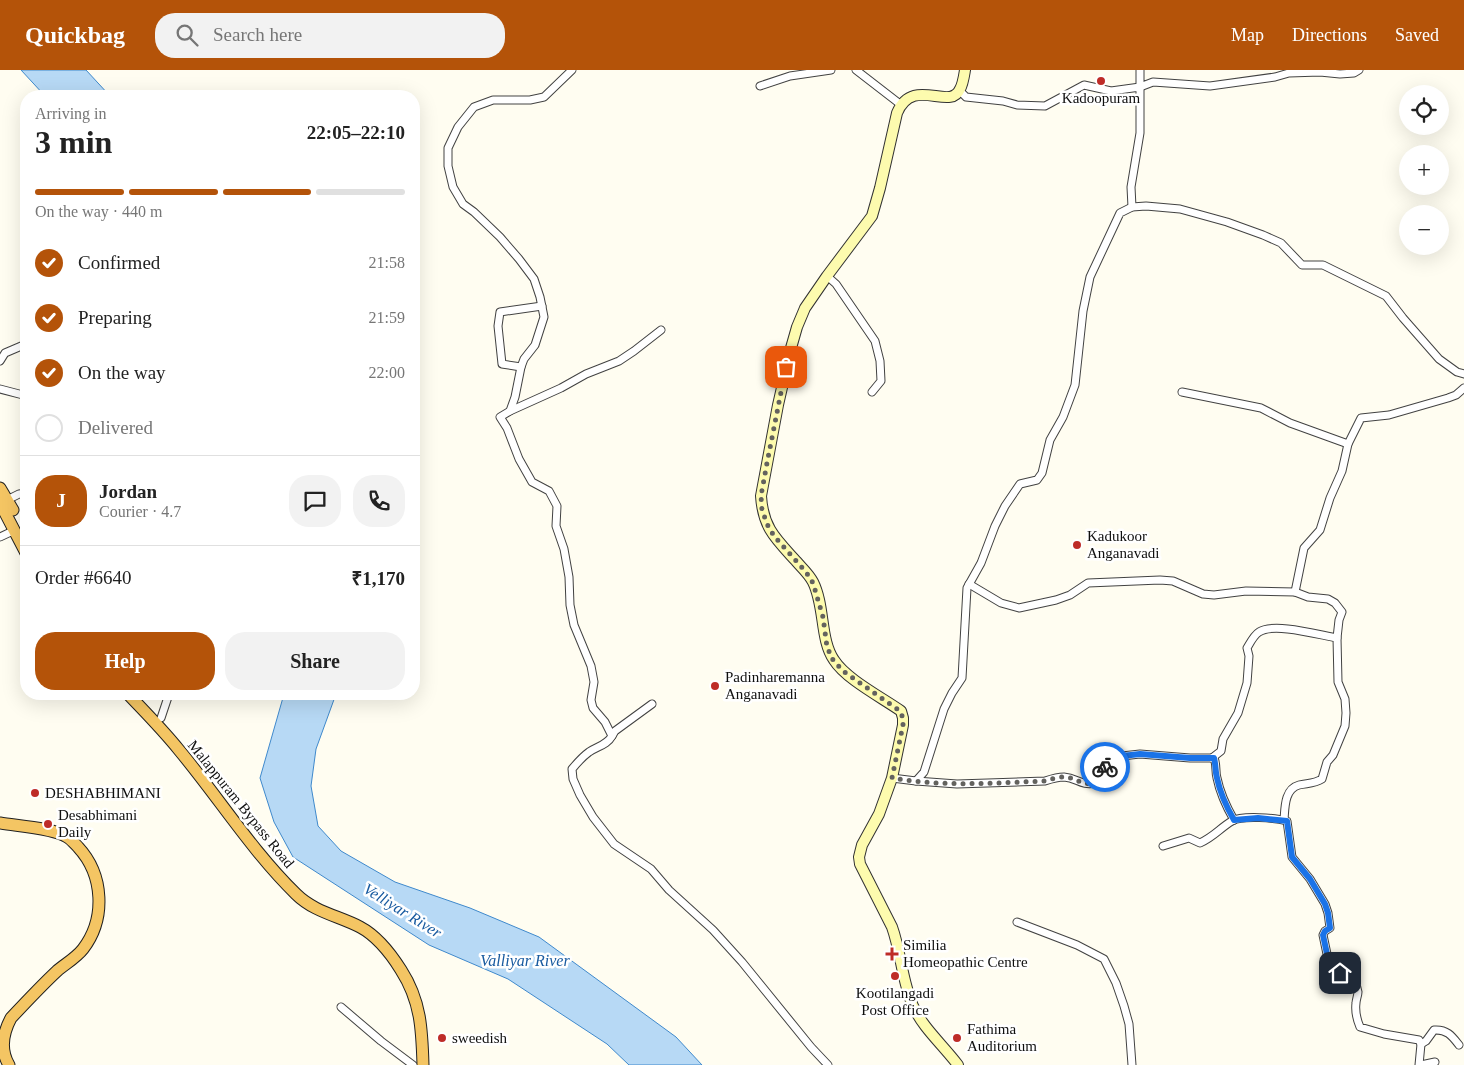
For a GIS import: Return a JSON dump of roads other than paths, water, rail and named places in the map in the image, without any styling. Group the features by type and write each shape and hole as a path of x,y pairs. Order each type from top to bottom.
{"highway":[{"path":"0,488 20,540"},
{"path":"4,501 20,527"},
{"name":"Malappuram Bypass Road","path":"133,700 180,751 269,866 298,897 315,908 362,928 381,944 401,969 412,988 418,1007 425,1064"},
{"name":"Malappuram Bypass Road","path":"144,700 187,748 275,861 303,891 319,902 366,921 387,938 407,965 426,1006 425,1064"},
{"path":"0,823 48,830 67,836 85,855 98,881 99,902 97,920 82,950 58,970 11,1018 3,1039 5,1061"}],"main road":[{"path":"958,1065 914,1008 909,996 896,937 860,864 859,857 862,844 879,814 892,778 903,718 900,711 843,671 833,660 827,647 823,617 813,583 806,572 774,536 762,510 761,496 797,327 805,308 872,216 900,104 913,95 941,97 956,95 960,91 965,70"}],"street":[{"path":"510,411 524,359 535,345 540,332 544,316 542,306 534,278 490,227 463,204 453,187 448,166 448,148 458,127 474,107 493,100 530,100 544,97 572,70"},
{"path":"760,86 790,76 831,70"},
{"path":"856,70 900,104"},
{"path":"1132,207 1132,187 1140,132 1140,70"},
{"path":"960,91 966,97 1003,101 1016,105 1045,106 1084,85 1111,91 1140,88 1154,82 1210,86 1275,77 1290,73 1320,72 1340,74 1354,73 1359,70"},
{"path":"916,781 924,772 944,709 952,692 962,678 967,588 981,563 1005,506 1020,484 1038,480 1042,473 1050,440 1063,417 1075,385 1083,311 1090,277 1120,213 1132,207 1146,206 1180,209 1227,222 1281,243 1302,265 1323,265 1386,296 1440,359 1457,372 1464,374"},
{"path":"827,276 836,284 875,341 880,361 881,381 872,392"},
{"path":"521,367 502,364 498,326 500,312 542,306"},
{"path":"612,736 605,722 593,708 591,700 594,682 591,666 574,625 570,606 570,577 564,549 556,526 557,506 549,491 532,482 519,459 507,428 500,417 586,374 619,361 661,330"},
{"path":"0,361 5,353 20,347"},
{"path":"1295,592 1304,548 1320,530 1330,498 1342,471 1348,444 1361,418 1389,415 1448,398 1456,395 1464,388"},
{"path":"0,389 20,395"},
{"path":"1182,392 1261,408 1290,423 1348,444"},
{"path":"4,501 20,494"},
{"path":"0,537 15,530"},
{"path":"969,584 1002,603 1019,608 1070,595 1088,583 1160,580 1173,581 1203,594 1214,595 1246,591 1295,592 1308,597 1328,599 1336,603 1342,612 1337,638 1338,682 1345,699 1345,726 1333,755 1327,762 1322,779 1316,782 1297,785 1287,795 1284,820"},
{"path":"892,778 957,784 1044,781 1066,777 1086,785 1096,783 1113,757 1140,754 1212,758 1221,751 1223,739 1238,713 1247,683 1249,656 1247,648 1258,632 1282,628 1337,638"},
{"path":"161,718 167,700"},
{"path":"652,704 615,731 609,741 579,761 572,770 573,779 580,795 593,817 614,844 651,869 669,890 713,930 828,1065"},
{"path":"1212,758 1214,758 1216,763 1216,775 1220,791 1234,820"},
{"path":"1163,846 1189,838 1200,843 1210,839 1234,820 1258,818 1287,821 1292,857 1310,879 1325,904 1328,913 1330,928 1323,935 1331,973 1340,973 1348,976 1354,982 1358,991 1355,1007 1360,1027 1384,1034 1419,1040 1421,1044 1420,1065 1435,1062"},
{"path":"1018,922 1077,944 1104,958 1116,983 1129,1024 1132,1065"},
{"path":"341,1007 381,1041 425,1064"},
{"path":"1421,1044 1426,1041 1434,1030 1440,1030 1449,1033 1459,1045"}],"water":[{"path":"21,70 86,70 104,90 39,90"},
{"name":"Valliyar River","path":"282,700 334,700 316,749 311,786 318,826 341,851 395,882 470,908 539,937 676,1037 702,1065 629,1065 607,1044 508,979 429,945 293,857 274,822 260,778"}],"place":[{"name":"Kadoopuram","path":"1101,81"},
{"name":"Kadukoor Anganavadi","path":"1077,545"},
{"name":"Padinharemanna Anganavadi","path":"715,686"},
{"name":"DESHABHIMANI","path":"35,793"},
{"name":"Desabhimani Daily","path":"48,824"},
{"name":"Similia Homeopathic Centre","path":"892,954"},
{"name":"Kootilangadi Post Office","path":"895,976"},
{"name":"sweedish","path":"442,1038"},
{"name":"Fathima Auditorium","path":"957,1038"}],"water label":[{"name":"Velliyar River","path":"403,910"}]}
